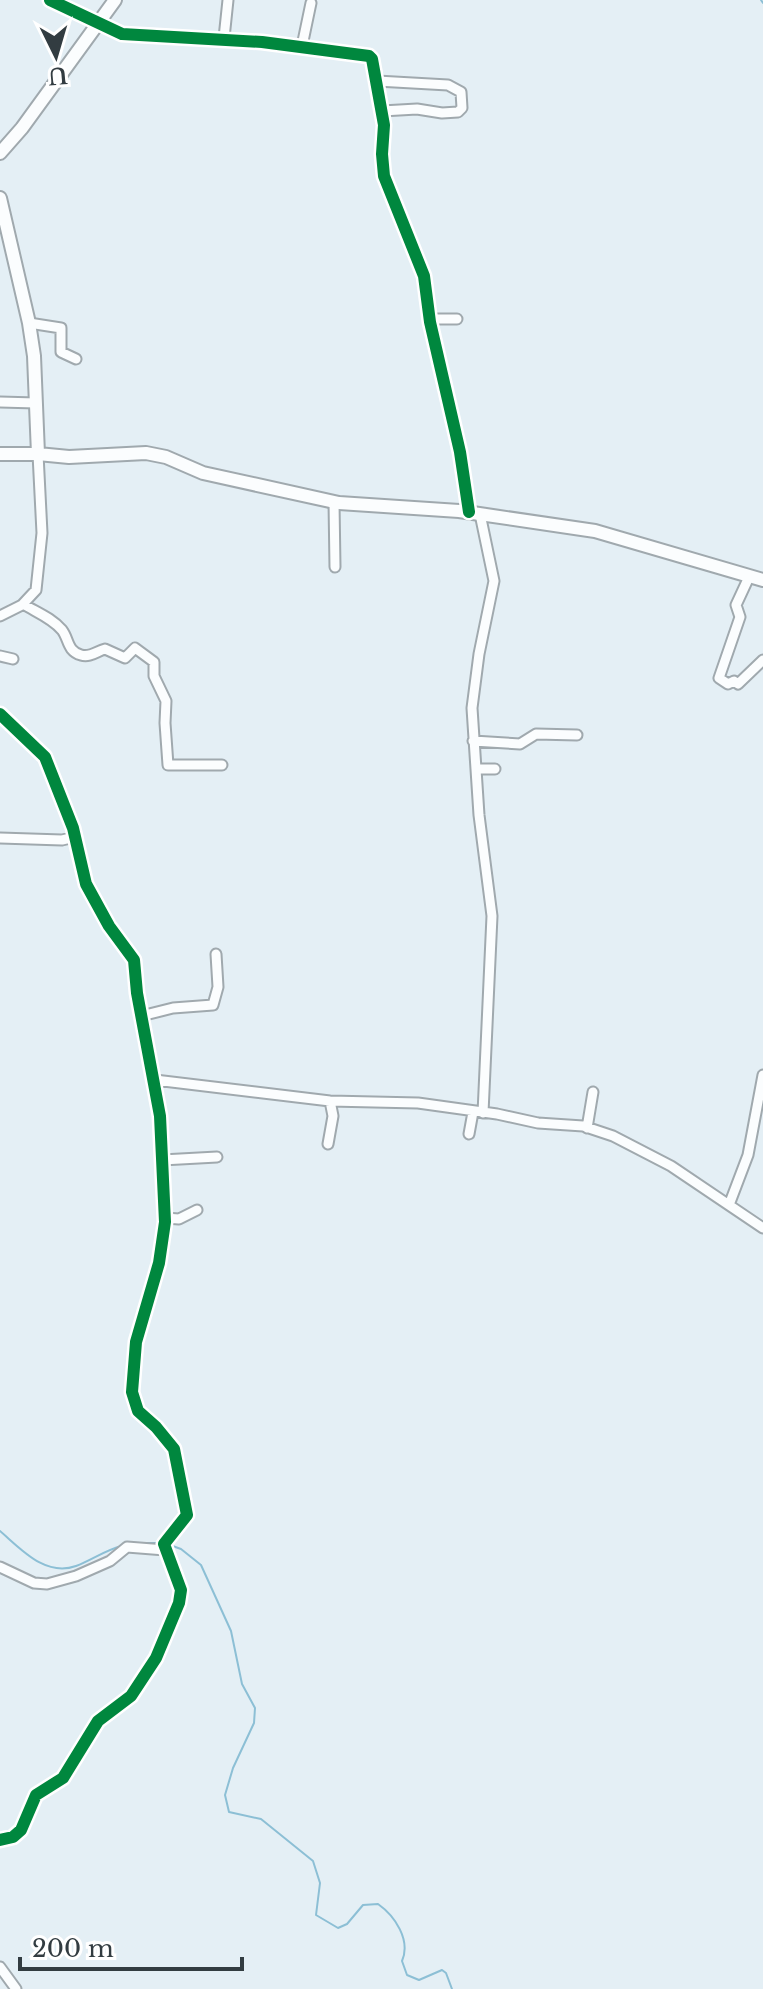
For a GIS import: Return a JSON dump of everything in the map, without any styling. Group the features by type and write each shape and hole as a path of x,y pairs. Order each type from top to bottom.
{"main road":[{"path":"0,153 22,128 115,0"},
{"path":"0,198 29,323 38,454"},
{"path":"0,454 69,457 146,453 166,457 203,473 334,502 475,513 611,534 763,580"}],"street":[{"path":"50,0 114,32 302,46 369,56 374,63 382,111 384,176 424,276 429,319 460,452 493,571 494,589 476,670 472,708 484,864 492,916 478,1112 469,1134"},
{"path":"224,38 228,0"},
{"path":"302,46 311,3"},
{"path":"377,81 448,85 461,91 461,110 458,112 417,109 382,111"},
{"path":"429,319 457,319"},
{"path":"29,323 61,328 61,352 76,359"},
{"path":"0,402 36,403"},
{"path":"0,616 23,604 34,594 38,579 42,525 38,454"},
{"path":"334,502 335,567"},
{"path":"749,577 736,605 740,617 719,678 728,684 734,681 738,684 763,660"},
{"path":"23,604 55,624 78,654 88,656 105,649 125,658 135,648 155,662 154,676 167,705 168,765 222,765"},
{"path":"0,656 13,659"},
{"path":"0,714 45,757 75,837 92,895 115,936 134,957 141,1016 160,1116 165,1218 159,1263 136,1342 132,1385 138,1411 173,1447 177,1457 187,1515 165,1547"},
{"path":"473,741 520,744 531,740 536,734 577,735"},
{"path":"476,769 495,769"},
{"path":"0,838 62,840 75,837"},
{"path":"141,1016 159,1010 213,1005 218,987 216,954"},
{"path":"729,1205 748,1155 763,1075"},
{"path":"155,1080 330,1101 418,1103 587,1128 613,1136 671,1166 763,1228"},
{"path":"587,1128 593,1092"},
{"path":"328,1144 333,1116 330,1101"},
{"path":"162,1160 217,1157"},
{"path":"165,1218 179,1219 197,1210"},
{"path":"0,1567 41,1585 76,1576 110,1561 127,1547 165,1547"},
{"path":"0,1840 13,1837 21,1830 36,1795 63,1778 100,1719 131,1696 156,1658 179,1603 181,1590 178,1575 165,1547"},
{"path":"0,1967 16,1989"}],"waterway":[{"path":"0,1531 25,1553 54,1568 76,1566 122,1546"},
{"path":"136,1543 161,1543"},
{"path":"167,1544 181,1549 201,1565 231,1631 242,1684 255,1708 254,1723 233,1768 225,1795 229,1812 261,1819 313,1861 320,1883 316,1915 338,1928 347,1924 363,1905 378,1904 400,1929 404,1945 402,1961 407,1975 419,1980 442,1970 452,1989"}],"cycle path":[{"path":"50,0 122,34 262,42 369,56 372,59 384,125 384,176 424,276 430,322 460,452 469,512"},
{"path":"0,714 45,757 73,828 86,884 109,926 134,960 137,993 160,1116 165,1222 159,1263 136,1342 132,1392 138,1411 174,1449 187,1515 164,1544 181,1590 179,1603 156,1658 131,1696 98,1721 63,1778 36,1795 21,1830 13,1837 0,1840"}]}
